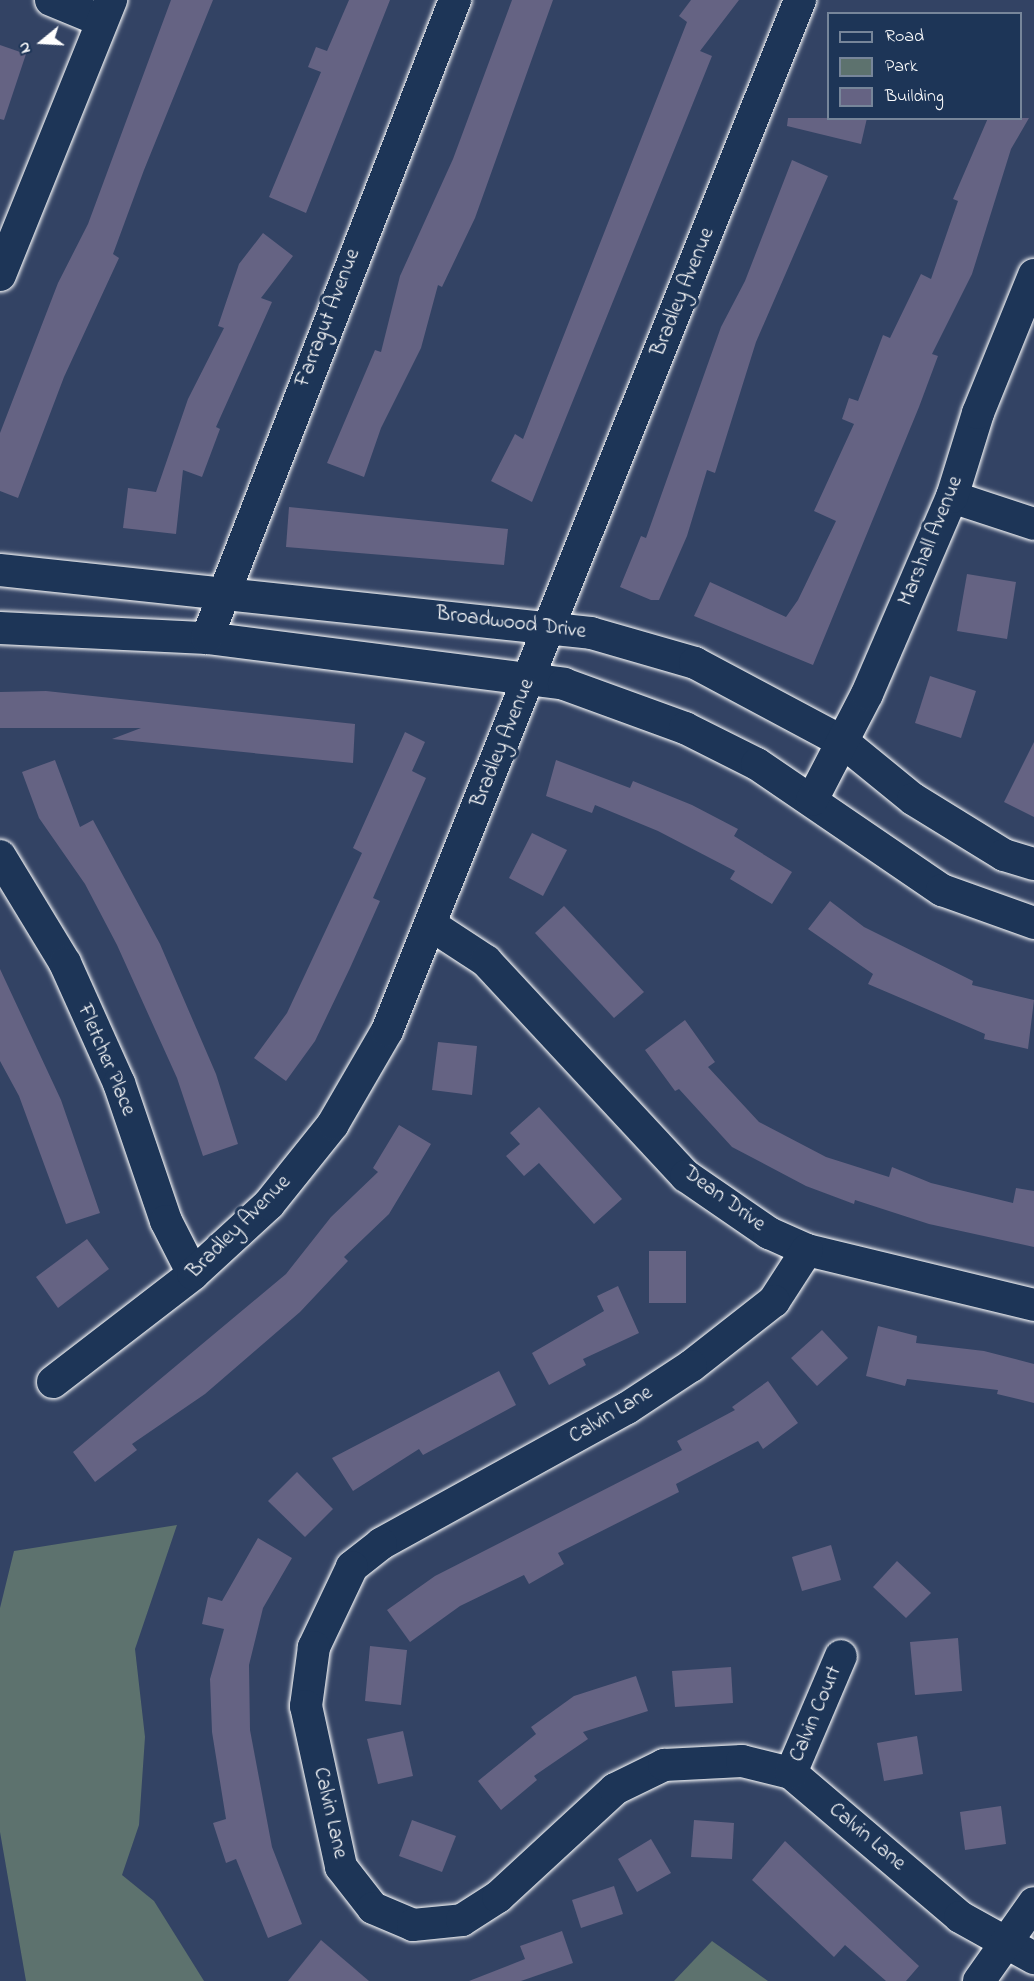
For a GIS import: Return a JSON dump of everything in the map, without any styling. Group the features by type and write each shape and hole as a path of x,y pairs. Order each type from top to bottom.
{"street":[{"path":"0,275 107,11 51,0"},
{"name":"Farragut Avenue","path":"207,638 455,0"},
{"name":"Bradley Avenue","path":"53,1382 193,1274 269,1204 333,1124 387,1031 800,0"},
{"name":"Marshall Avenue","path":"812,800 843,742 952,497 978,413 1034,275"},
{"path":"952,497 1034,524"},
{"name":"Broadwood Drive","path":"0,570 550,624 695,663 843,742 913,799 1004,855 1034,864"},
{"path":"0,628 207,638 564,684 685,728 757,764 942,890 1034,923"},
{"name":"Fletcher Place","path":"0,855 65,963 119,1083 166,1221 193,1274"},
{"name":"Dean Drive","path":"430,925 486,961 686,1176 769,1233 807,1250 1034,1305"},
{"name":"Calvin Lane","path":"807,1250 774,1301 692,1366 627,1408 381,1544 352,1567 314,1647 306,1706 341,1867 374,1908 413,1925 462,1920 489,1903 615,1789 664,1765 742,1761 791,1773 960,1917 1034,1958"},
{"name":"Calvin Court","path":"791,1773 841,1656"},
{"path":"979,1981 1034,1903"}],"green space":[{"path":"177,1525 135,1649 145,1737 139,1825 122,1875 154,1901 204,1981 26,1981 0,1832 0,1608 14,1551"},
{"path":"712,1941 768,1981 674,1981"}],"building":[{"path":"171,0 213,0 144,170 113,254 119,258 64,377 18,498 0,491 0,433 58,283 88,224"},
{"path":"349,0 390,0 306,213 269,197 321,72 308,67 316,47 327,51"},
{"path":"512,0 553,0 475,218 442,287 438,285 421,348 381,428 364,477 327,463 375,350 381,352 400,276 453,159"},
{"path":"691,0 739,0 700,51 712,56 532,502 491,481 515,434 523,439 687,22 679,16"},
{"path":"0,45 26,54 4,120 0,119"},
{"path":"788,118 867,120 861,144 787,126"},
{"path":"1029,118 1011,149 972,274 932,354 938,356 919,407 813,665 694,616 710,582 786,617 798,600 836,521 814,511 854,424 842,419 849,398 858,401 883,335 890,338 921,274 931,279 958,201 953,199 987,120"},
{"path":"792,160 828,176 756,342 715,473 707,470 687,536 659,600 651,600 620,587 641,536 646,538 721,327 745,281"},
{"path":"263,233 293,256 261,298 272,302 216,427 220,429 202,477 183,470 176,534 123,528 128,488 156,492 188,399 224,328 218,326 239,264"},
{"path":"289,507 508,529 504,565 286,547"},
{"path":"967,574 1016,582 1007,639 957,631"},
{"path":"930,676 976,691 961,738 915,723"},
{"path":"46,691 355,724 353,763 112,739 141,728 0,728 0,692"},
{"path":"405,732 425,742 412,771 426,778 373,898 380,901 350,968 315,1041 286,1081 254,1058 287,1013 362,853 353,848"},
{"path":"1034,742 1034,817 1004,802"},
{"path":"55,760 80,827 93,820 160,944 216,1074 238,1144 203,1156 177,1078 117,945 85,884 39,818 22,772"},
{"path":"556,760 630,788 633,781 692,805 738,829 734,836 792,872 772,904 730,879 735,871 658,831 595,805 592,813 546,796"},
{"path":"532,833 567,850 543,896 509,878"},
{"path":"830,901 864,927 973,981 972,985 1034,1000 1028,1049 984,1039 985,1034 868,984 873,974 808,929"},
{"path":"564,906 644,992 614,1018 535,933"},
{"path":"0,969 61,1100 100,1213 66,1224 19,1096 0,1061"},
{"path":"685,1020 715,1062 708,1067 759,1122 826,1157 889,1177 892,1167 931,1183 1013,1203 1016,1188 1034,1191 1034,1247 929,1224 855,1200 854,1204 806,1186 732,1147 679,1089 675,1091 645,1050"},
{"path":"438,1042 477,1046 472,1095 432,1090"},
{"path":"539,1107 622,1199 594,1224 539,1163 524,1176 506,1156 520,1144 510,1133"},
{"path":"399,1125 431,1144 389,1214 344,1257 348,1261 300,1312 205,1394 132,1444 137,1450 95,1482 73,1452 286,1274 331,1217 378,1172 373,1168"},
{"path":"87,1239 109,1269 58,1308 36,1277"},
{"path":"649,1251 686,1251 686,1303 649,1303"},
{"path":"618,1286 639,1333 583,1359 586,1365 549,1385 532,1353 604,1311 597,1296"},
{"path":"878,1326 917,1336 916,1343 984,1351 1034,1364 1034,1403 997,1394 998,1390 907,1379 905,1386 866,1376"},
{"path":"822,1330 848,1358 817,1386 791,1358"},
{"path":"499,1371 516,1405 423,1455 419,1449 353,1491 332,1458"},
{"path":"768,1381 798,1423 763,1449 758,1441 676,1484 679,1492 558,1553 564,1564 529,1584 524,1575 460,1606 410,1642 387,1610 435,1576 682,1450 677,1441 735,1410 732,1407"},
{"path":"297,1472 333,1509 305,1537 268,1501"},
{"path":"258,1538 292,1558 263,1608 249,1665 250,1730 272,1847 302,1924 268,1938 236,1859 226,1863 213,1823 226,1819 212,1732 210,1679 224,1629 202,1624 208,1597 222,1601"},
{"path":"831,1545 841,1580 802,1591 792,1557"},
{"path":"897,1561 931,1593 906,1618 873,1587"},
{"path":"958,1638 962,1691 915,1695 910,1642"},
{"path":"370,1646 407,1650 401,1705 365,1701"},
{"path":"731,1667 733,1703 675,1707 672,1671"},
{"path":"636,1676 648,1711 583,1732 588,1739 534,1776 537,1780 501,1810 478,1781 536,1734 531,1727 574,1696"},
{"path":"403,1731 413,1776 378,1784 367,1739"},
{"path":"917,1736 923,1774 884,1781 877,1743"},
{"path":"1001,1806 1006,1844 965,1850 960,1812"},
{"path":"412,1820 456,1836 442,1872 399,1856"},
{"path":"694,1820 734,1823 732,1859 691,1857"},
{"path":"651,1839 671,1873 637,1892 618,1859"},
{"path":"785,1841 919,1966 906,1981 886,1981 845,1945 834,1957 752,1880"},
{"path":"614,1886 623,1914 581,1928 572,1900"},
{"path":"562,1931 573,1963 521,1981 469,1981 525,1959 520,1946"},
{"path":"321,1940 369,1981 288,1981"}]}
